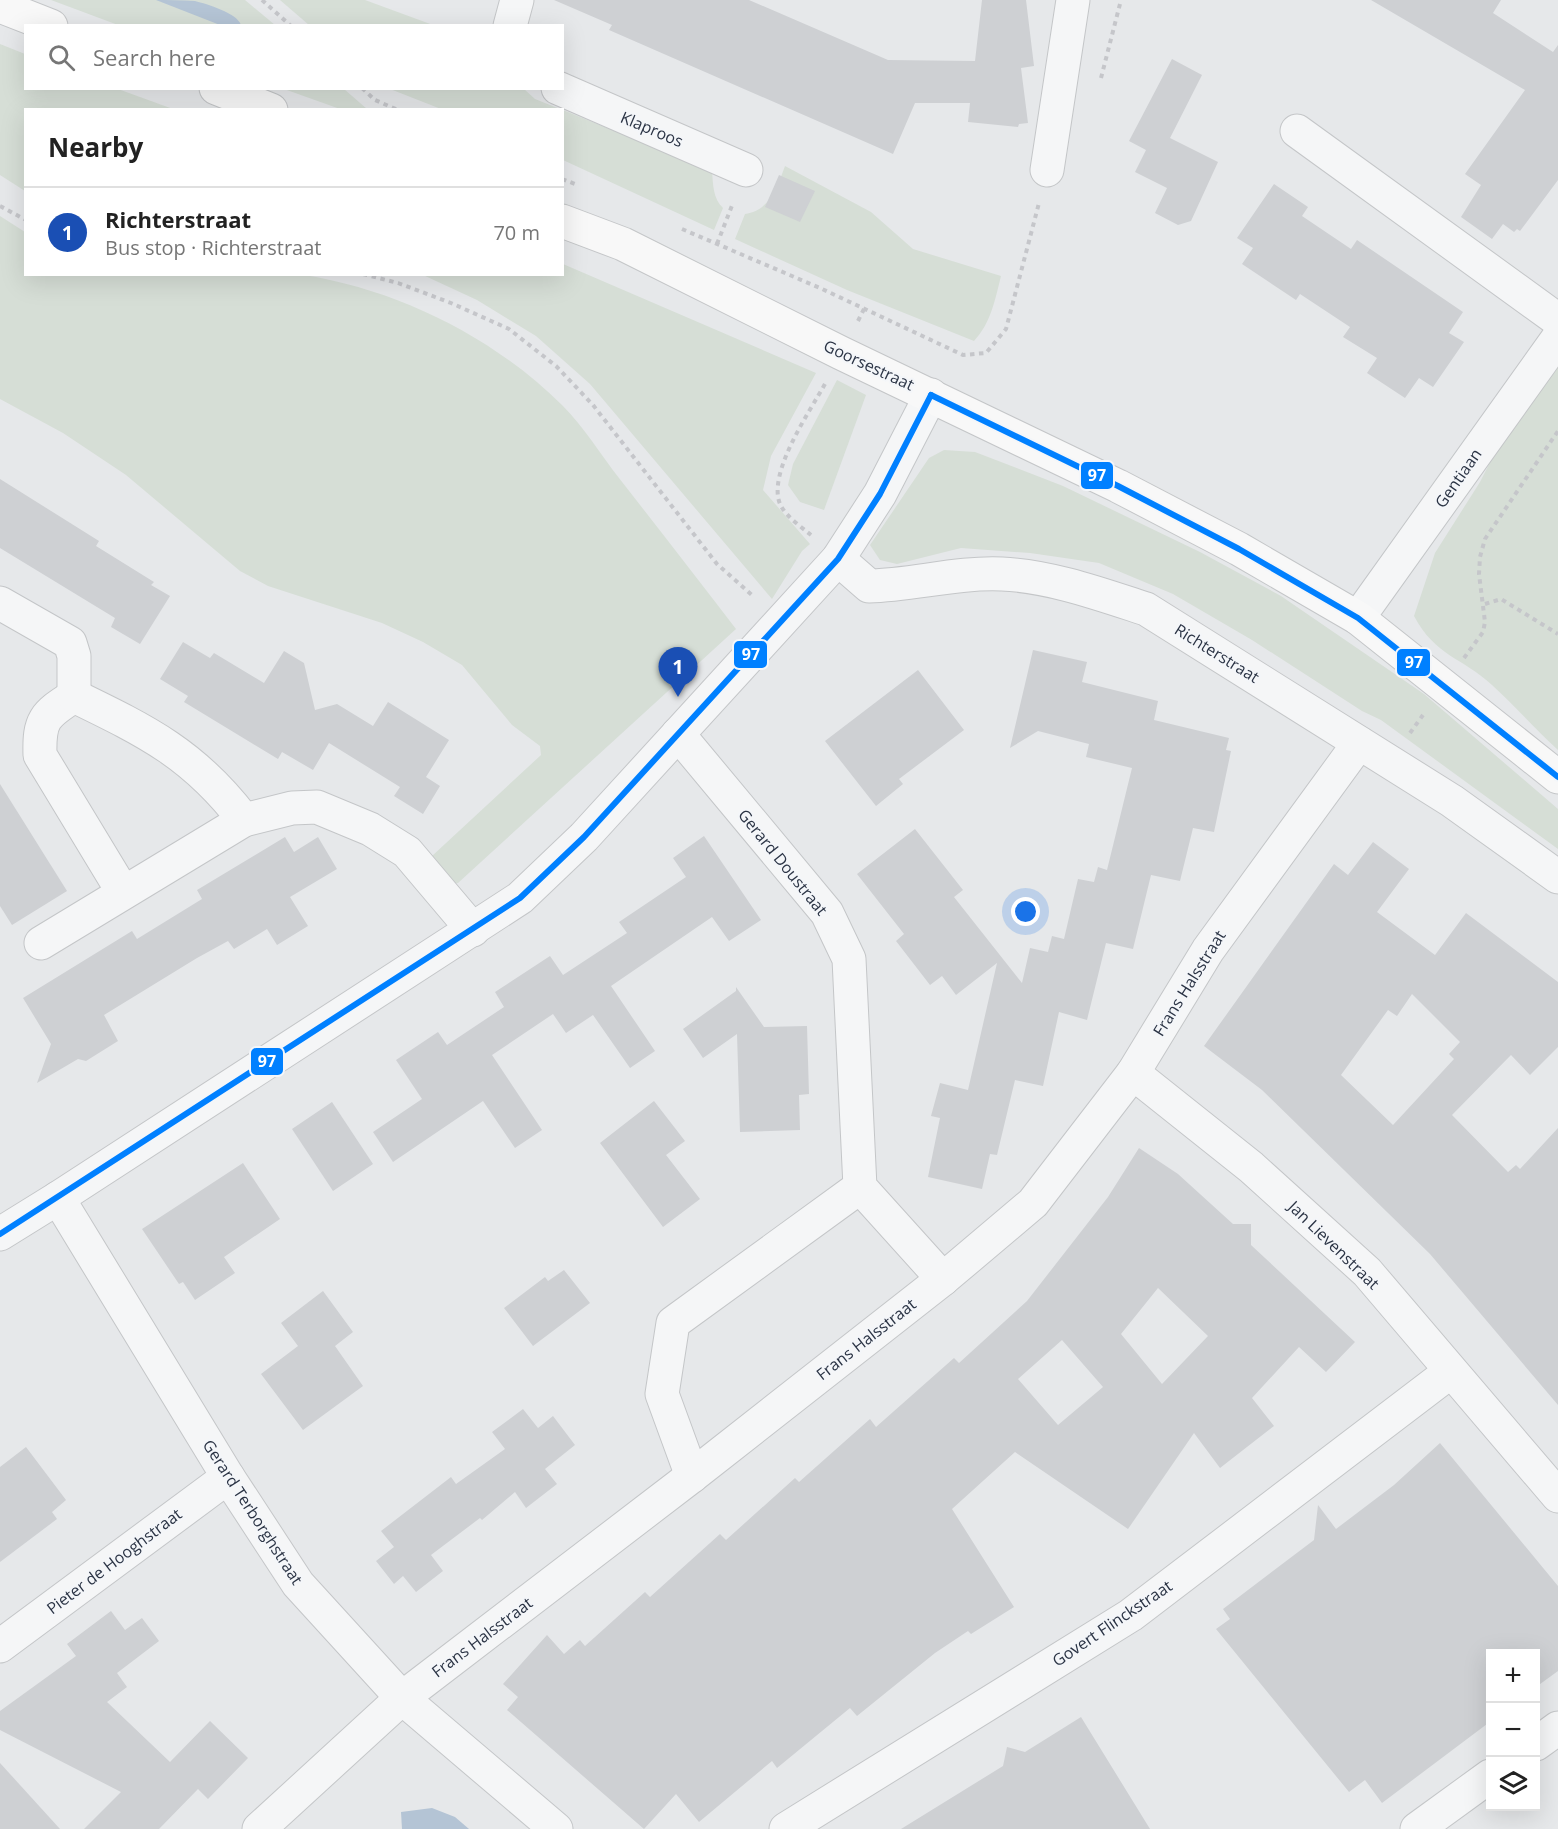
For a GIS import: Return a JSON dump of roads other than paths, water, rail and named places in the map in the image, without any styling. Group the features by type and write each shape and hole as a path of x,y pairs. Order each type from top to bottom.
{"main road":[{"path":"0,6 46,24"},
{"path":"221,90 266,108"},
{"name":"Goorsestraat","path":"564,222 623,244 841,353 1118,486 1239,549 1358,618 1558,777"}],"street":[{"path":"511,24 517,0"},
{"path":"1047,170 1073,0"},
{"name":"Klaproos","path":"563,90 746,170"},
{"path":"1297,130 1558,320"},
{"name":"Gentiaan","path":"1358,618 1558,338"},
{"path":"0,1234 520,898 546,874 678,734 838,559 880,494 931,395"},
{"name":"Richterstraat","path":"838,559 869,586 901,585 956,575 1003,574 1069,586 1146,609 1452,801 1558,877"},
{"path":"0,603 70,643 74,656 74,696"},
{"path":"74,696 136,725 187,759 220,788 244,820"},
{"path":"74,696 51,710 40,730 40,755 123,892"},
{"name":"Gerard Doustraat","path":"678,734 827,913 849,959 860,1186"},
{"name":"Frans Halsstraat","path":"259,1829 402,1698 692,1476 943,1279 1033,1203 1133,1073 1208,950 1359,743"},
{"path":"41,943 244,820 292,808 316,807 370,829 407,852 473,930"},
{"name":"Jan Lievenstraat","path":"1133,1073 1251,1167 1367,1272 1558,1496"},
{"path":"692,1476 662,1394 673,1323 860,1186 943,1279"},
{"name":"Gerard Terborghstraat","path":"58,1198 228,1477 298,1584 402,1698 556,1829"},
{"name":"Govert Flinckstraat","path":"786,1829 1131,1615 1450,1372"},
{"name":"Pieter de Hooghstraat","path":"0,1646 228,1477"},
{"path":"1540,1741 1558,1728"},
{"path":"1417,1829 1486,1780"}],"water":[{"path":"156,0 200,2 228,13 240,24 217,24"},
{"path":"432,1808 455,1817 469,1829 402,1829 401,1812"}],"place":[{"name":"Richterstraat","path":"678,697"}]}
